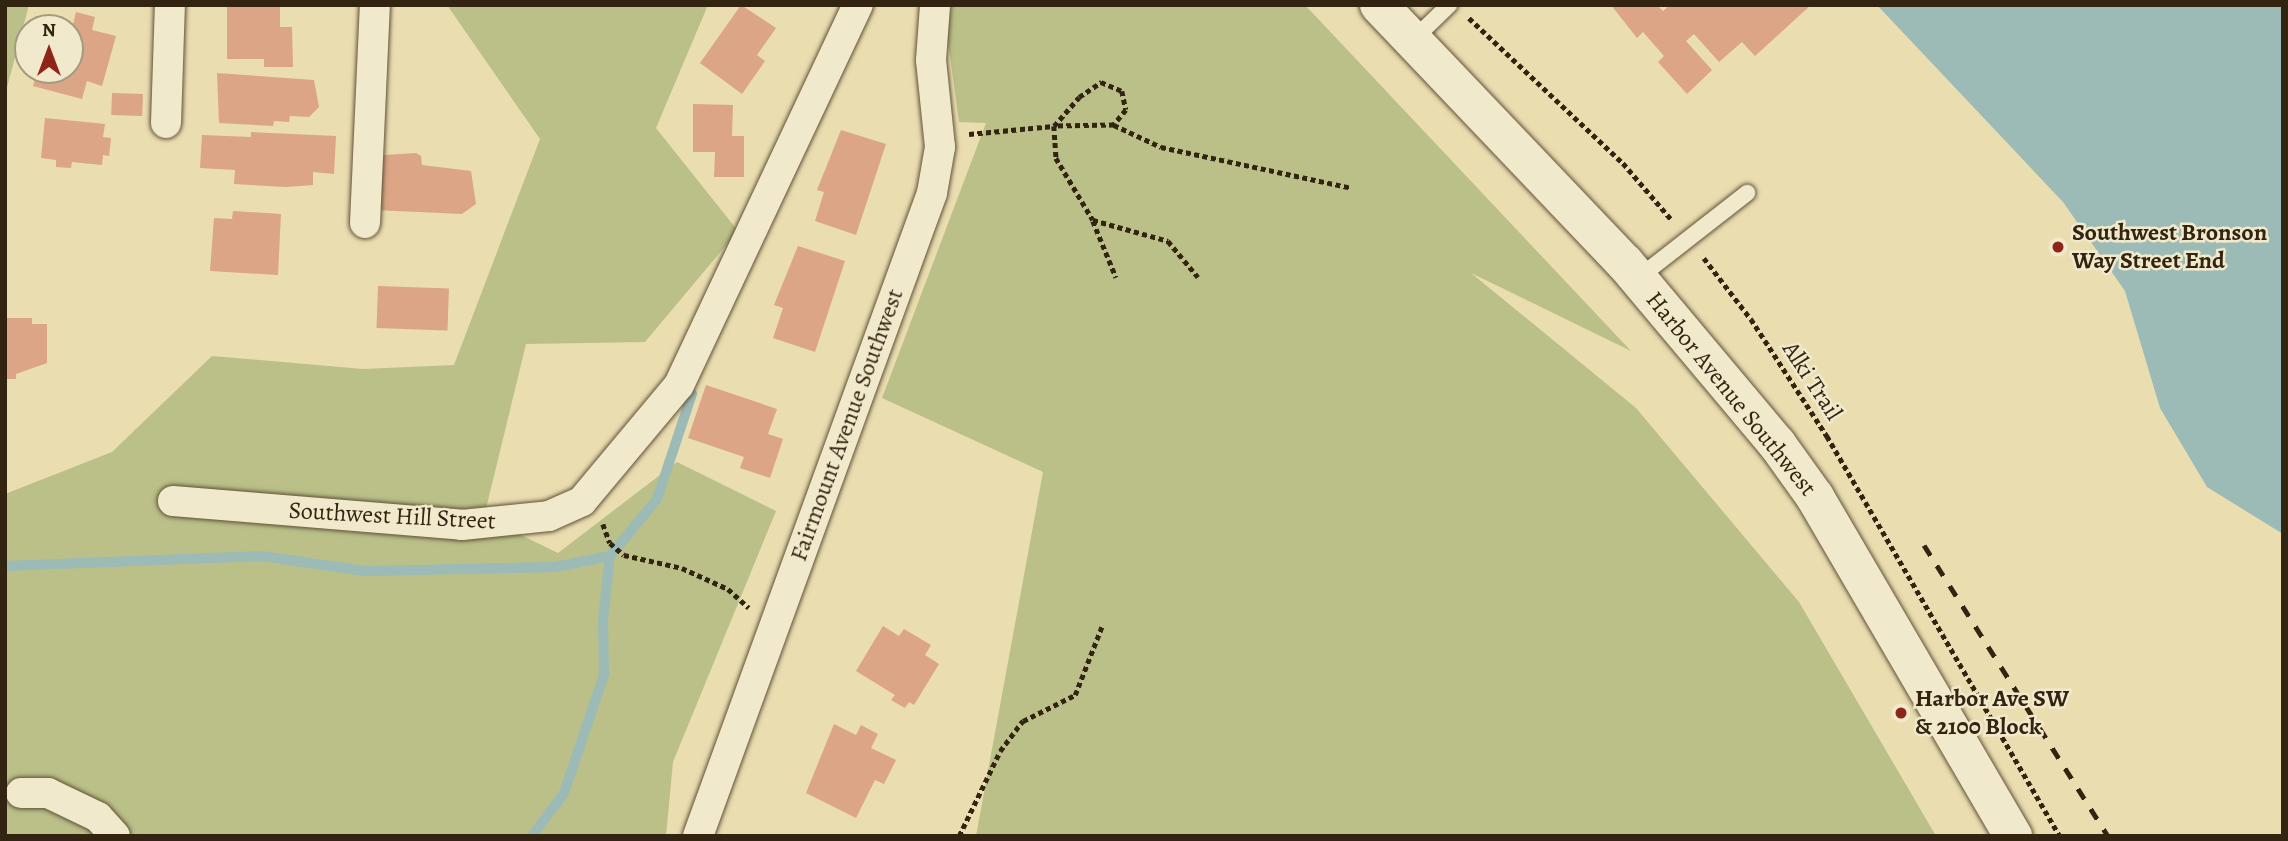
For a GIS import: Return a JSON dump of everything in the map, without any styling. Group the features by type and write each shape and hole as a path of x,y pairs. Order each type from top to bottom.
{"main road":[{"name":"Harbor Avenue Southwest","path":"1379,5 1637,279 1777,444 1815,497 2013,836"}],"street":[{"path":"166,124 170,5"},
{"path":"365,223 375,5"},
{"name":"Southwest Hill Street","path":"173,501 462,525 549,516 583,501 679,385 858,5"},
{"name":"Fairmount Avenue Southwest","path":"698,836 932,193 940,137 931,61 935,5"},
{"path":"21,793 48,793 98,817 115,836"}],"lane":[{"path":"1412,41 1449,5"},
{"path":"1637,279 1747,194"}],"path":[{"name":"Alki Trail","path":"1465,15 1623,163 1751,319 1827,436 2060,836"},
{"path":"1114,125 1126,110 1122,91 1101,82 1079,97 1054,126 1056,159 1093,220 1116,277"},
{"path":"940,137 1054,126 1114,125 1161,147 1352,188"},
{"path":"1093,220 1168,241 1198,277"},
{"path":"610,543 624,555 682,568 728,589 773,629"},
{"path":"959,836 994,761 1023,721 1075,695 1102,626"}],"green space":[{"path":"5,5 29,5 27,14 14,14 14,61 5,95"},
{"path":"447,5 708,5 656,128 738,231 645,342 526,344 484,517 558,553 677,462 776,511 673,762 666,836 5,836 5,494 112,452 212,356 363,369 454,365 540,139"},
{"path":"952,5 1305,5 1631,351 1471,273 1636,408 1799,602 1936,836 976,836 1043,472 882,398 986,123 959,122 947,35"}],"water":[{"path":"1877,5 2283,5 2283,534 2207,487 2160,408 2125,291 2063,202"}],"building":[{"path":"280,5 280,27 292,27 293,67 264,67 264,59 227,59 227,6"},
{"path":"741,5 776,28 757,55 765,61 742,94 700,63"},
{"path":"1611,5 1657,5 1663,11 1670,5 1811,5 1755,56 1742,42 1719,62 1694,34 1686,41 1712,70 1687,94 1658,62 1664,56 1643,32 1637,38"},
{"path":"84,14 95,17 92,30 116,36 102,86 87,81 82,99 33,86 84,84"},
{"path":"217,73 314,80 319,107 309,117 290,116 289,122 274,121 273,126 219,123"},
{"path":"112,93 143,94 142,116 111,115"},
{"path":"693,104 733,105 732,136 744,136 744,177 714,177 715,152 693,152"},
{"path":"45,118 105,124 103,137 111,138 109,156 103,155 102,165 72,162 71,168 56,167 56,160 41,158"},
{"path":"841,130 886,144 856,235 815,221 824,192 817,190"},
{"path":"251,132 336,136 334,174 313,172 313,185 286,187 234,184 235,170 200,168 202,135 251,137"},
{"path":"416,153 421,156 422,165 471,171 476,204 462,214 375,210 376,162 383,161 384,155"},
{"path":"233,211 281,214 278,275 210,271 214,218 232,219"},
{"path":"798,246 845,261 815,352 773,338 783,308 774,305"},
{"path":"378,286 449,288 447,330 377,328"},
{"path":"5,318 32,318 32,324 47,324 47,363 16,374 16,379 5,379"},
{"path":"706,385 777,409 768,434 783,439 770,478 740,468 744,457 688,438"},
{"path":"883,626 899,636 904,629 931,645 925,655 939,664 914,705 909,702 905,708 891,700 895,695 856,671"},
{"path":"834,724 856,735 861,725 878,734 871,748 896,760 884,784 875,780 856,818 806,793"}],"waterway":[{"path":"532,836 564,793 604,675 603,619 610,556 657,499 692,394"},
{"path":"5,566 262,556 365,571 555,567 610,556"}],"railway":[{"path":"1924,545 2108,836"}],"place":[{"name":"Southwest Bronson Way Street End","path":"2058,247"},
{"name":"Harbor Ave SW & 2100 Block","path":"1901,713"}]}
